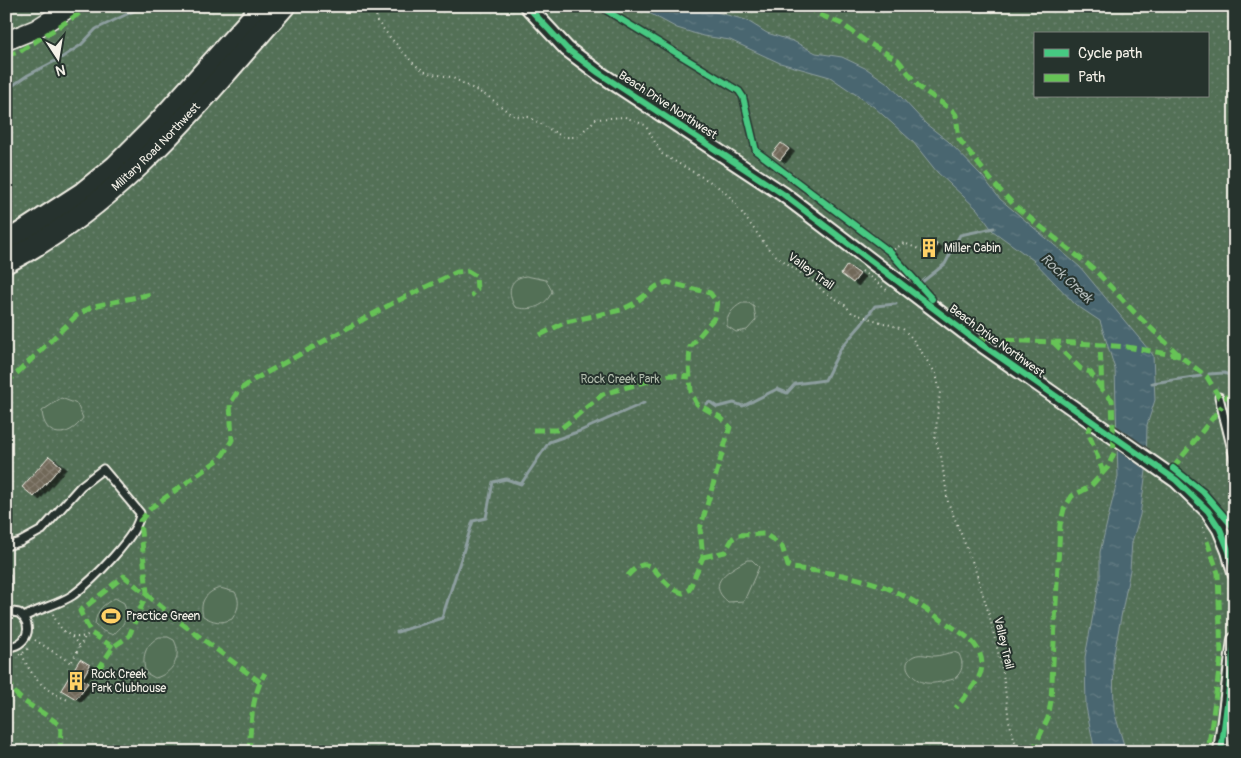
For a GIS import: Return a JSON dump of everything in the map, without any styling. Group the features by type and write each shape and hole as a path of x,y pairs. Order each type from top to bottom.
{"main road":[{"name":"Military Road Northwest","path":"6,242 83,193 115,167 155,127 263,6"},
{"name":"Military Road Northwest","path":"6,262 73,223 116,188 167,137 284,6"}],"street":[{"path":"6,41 36,29 72,6"},
{"name":"Beach Drive Northwest","path":"527,6 567,49 598,73 783,194 959,328 1164,471 1193,495 1220,529 1235,573"},
{"path":"1220,752 1235,640"}],"lane":[{"path":"1219,397 1235,462"},
{"path":"6,546 20,542 42,530 81,486 103,469 140,513 140,521 135,530 97,576 73,595 24,617"},
{"path":"1220,529 1235,518"},
{"path":"6,577 6,605"},
{"path":"6,611 19,613 24,617 28,625 28,634 23,641 16,646 6,647"}],"path":[{"path":"896,258 887,250 904,243 921,250"},
{"path":"50,614 53,614 60,628 80,646"},
{"path":"35,640 71,663 85,637 91,633"},
{"path":"7,656 22,654 35,640 36,634"},
{"path":"72,637 85,637"},
{"path":"22,654 36,681 53,694 68,700"}],"green space":[{"name":"Rock Creek Park","path":"6,6 1235,6 1235,752 6,752"},
{"path":"526,276 546,280 552,291 542,304 526,309 515,307 510,292 512,283 520,277"},
{"path":"742,303 749,303 754,307 756,320 747,330 736,332 727,326 728,318 733,310"},
{"path":"61,398 77,404 83,418 71,430 58,433 47,427 42,411"},
{"path":"747,560 752,560 759,567 744,601 728,602 721,595 718,588 719,583 727,572"},
{"path":"220,588 235,592 238,603 232,619 221,622 203,616 202,611 203,602 207,595"},
{"name":"Practice Green","path":"115,598 124,603 126,617 123,624 113,635 103,631 95,624 101,608"},
{"path":"159,637 168,637 174,640 177,653 171,669 155,678 146,673 144,657 150,644"},
{"path":"954,652 959,654 962,664 961,671 954,679 936,683 921,682 912,676 907,668 909,659 914,656 936,656"}],"water":[{"name":"Rock Creek","path":"636,6 688,6 746,20 767,33 793,41 816,53 842,57 867,69 889,84 926,124 948,141 982,176 1000,199 1080,267 1153,355 1155,400 1147,425 1146,471 1140,515 1132,542 1130,570 1113,659 1114,711 1126,752 1095,752 1086,707 1085,657 1100,578 1100,552 1118,477 1115,369 1100,321 1076,305 1033,260 993,231 977,209 937,172 913,142 874,107 830,77 780,63 730,40 703,36 677,28"}],"pier":[{"path":"1113,423 1150,449 1149,472 1113,448"}],"building":[{"path":"781,143 789,149 780,160 772,154"},
{"name":"Miller Cabin","path":"925,240 937,244 932,256 922,253"},
{"path":"847,265 860,274 853,283 841,274"},
{"path":"49,456 61,466 34,497 22,487"},
{"name":"Rock Creek Park Clubhouse","path":"80,659 90,665 82,679 88,683 76,699 61,690"}],"waterway":[{"path":"6,90 28,75 81,45 96,29 144,6"},
{"path":"922,282 945,264 960,235 994,228"},
{"path":"706,404 710,402 717,407 734,403 743,406 777,389 787,393 795,384 825,380 841,348 875,306 896,304"},
{"path":"1209,374 1224,373 1235,377"},
{"path":"1152,383 1201,376"},
{"path":"397,632 442,618 473,521 486,518 493,482 506,479 521,484 549,442 580,431 644,403"}],"marked path":[{"path":"6,55 19,52 91,6"},
{"path":"807,6 818,14 842,24 865,41 898,60 919,87 953,111 956,115 959,139 995,185 1016,207 1095,270 1135,313 1180,356 1207,377 1219,397 1235,397"},
{"path":"98,670 113,647 129,636 147,593 140,521 152,507 221,458 232,440 230,404 238,391 255,379 393,303 457,272 468,271 476,276 477,289 471,296"},
{"path":"540,335 566,322 621,310 635,303 657,286 667,282 710,293 717,302 714,318 690,347 689,365 691,392 697,404 720,417 730,427 700,529 703,557 689,590 683,593 666,583 649,566 642,565 625,579"},
{"path":"6,384 77,315 94,306 152,294"},
{"path":"976,339 1127,347 1180,356"},
{"path":"1053,342 1081,369 1090,372 1102,390"},
{"path":"1032,752 1048,718 1051,701 1060,525 1064,509 1072,496 1090,487 1108,467 1114,453 1112,400 1102,390 1100,345"},
{"path":"533,430 559,430 603,394 670,375 690,377"},
{"path":"1173,468 1222,406"},
{"path":"1093,423 1088,431 1103,472"},
{"path":"703,557 725,552 733,538 738,535 765,534 782,546 788,566 792,568 832,573 872,582 910,600 957,630 972,642 979,652 982,666 979,677 956,708"},
{"path":"1207,541 1218,573 1221,656 1208,752"},
{"path":"113,647 91,633 80,611 124,576 180,622 260,682"},
{"path":"7,648 7,667 13,690 19,698 61,726 60,752"},
{"path":"249,752 254,701 265,673"}],"cycle path":[{"path":"527,6 567,49 599,73 783,194 974,339 1176,480 1208,511 1220,529 1235,573"},
{"path":"599,6 739,91 743,97 756,151 890,252 932,299"},
{"path":"1173,468 1203,492 1235,529"},
{"path":"1221,752 1235,640"}],"place":[{"name":"Miller Cabin","path":"929,248"},
{"name":"Practice Green","path":"111,616"},
{"name":"Rock Creek Park Clubhouse","path":"76,681"}]}
